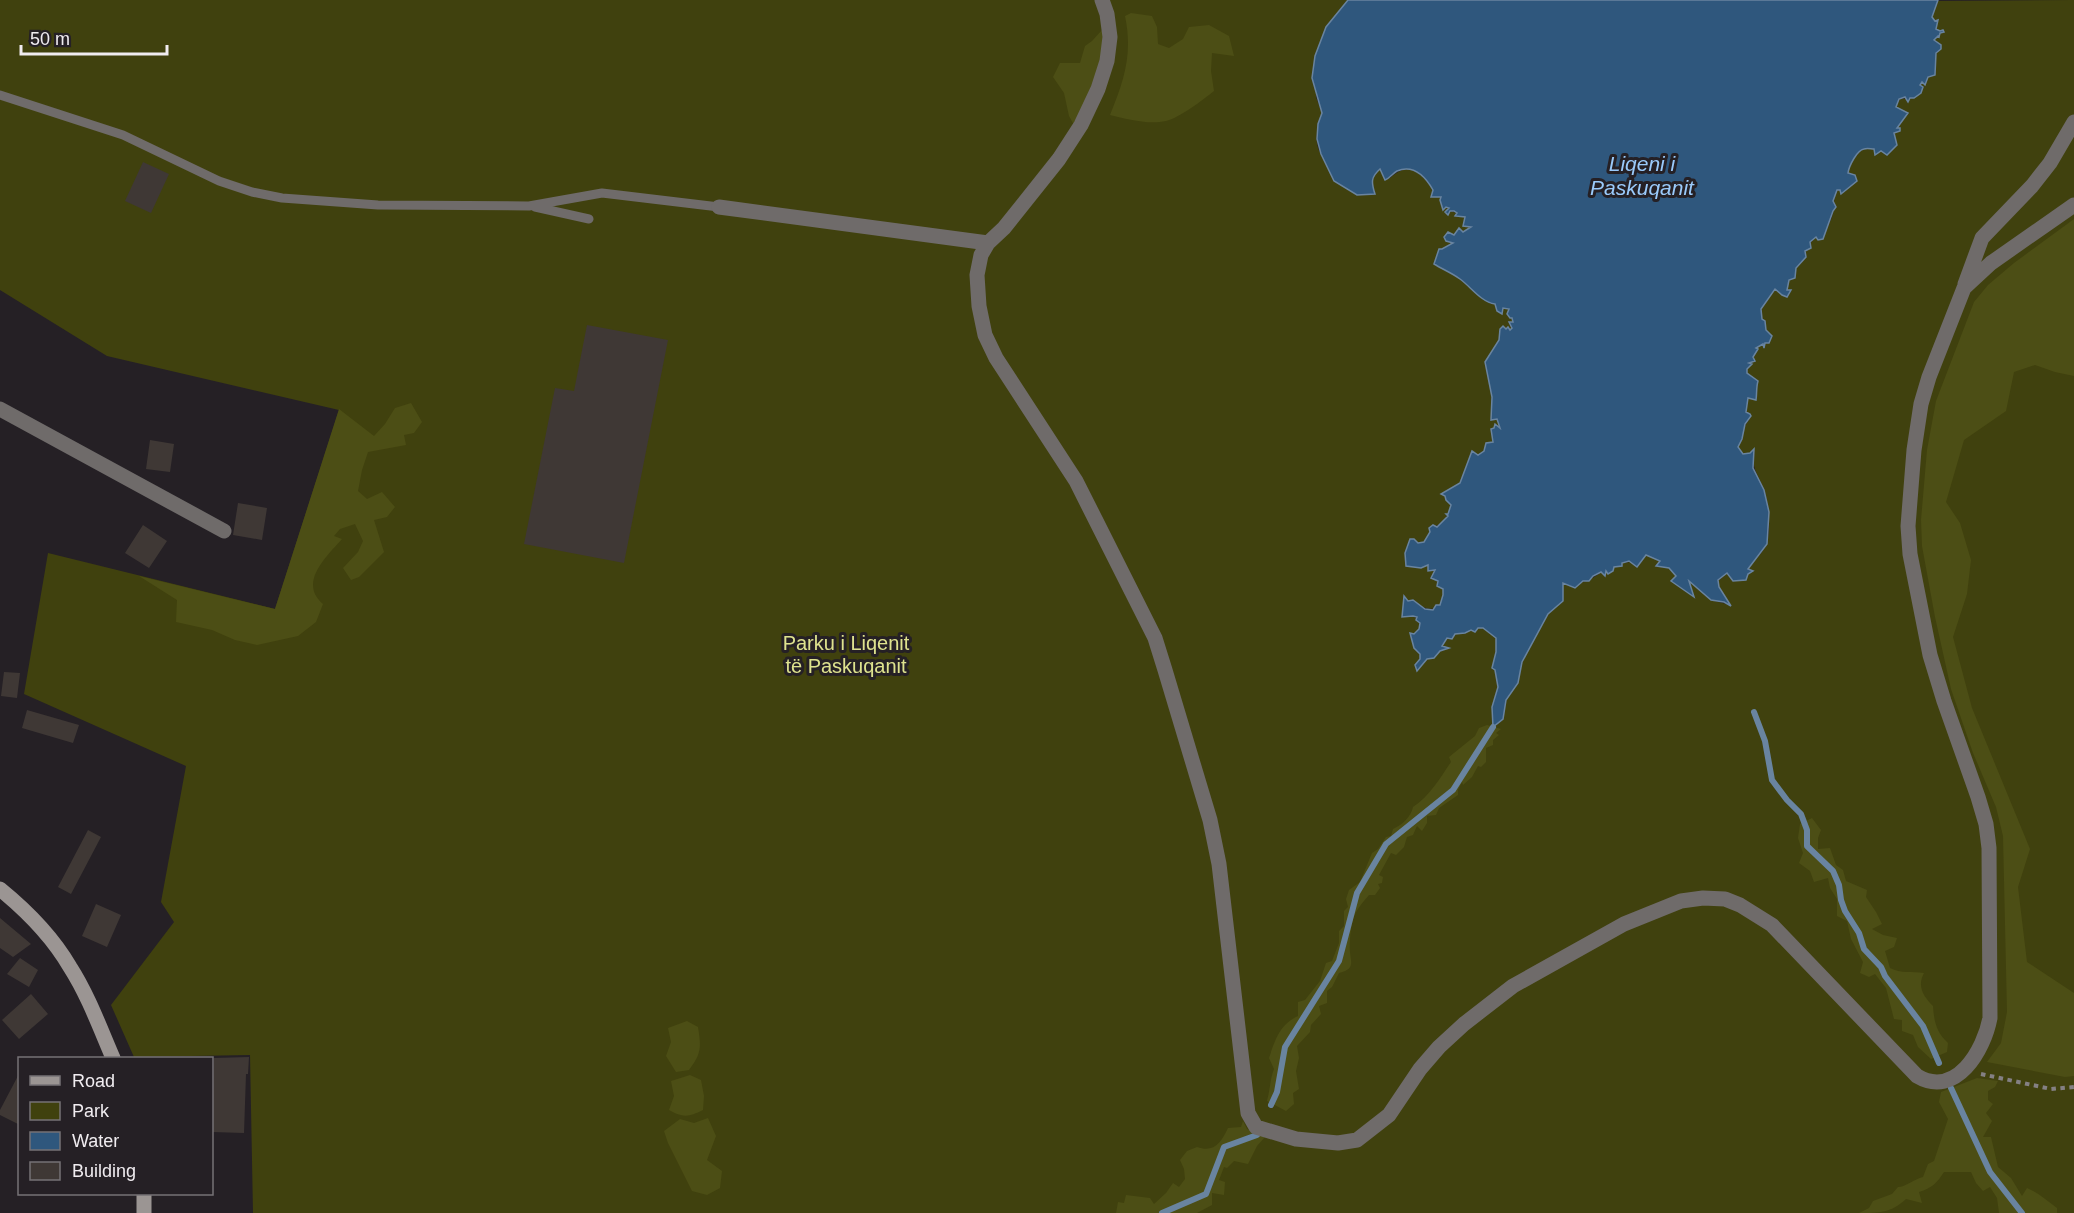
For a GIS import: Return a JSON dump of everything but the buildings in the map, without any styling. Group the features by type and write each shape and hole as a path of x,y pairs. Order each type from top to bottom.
{"street":[{"path":"1102,0 1107,14 1110,37 1107,61 1098,89 1059,159 1004,228 988,243 981,255 977,275 979,306 985,335 996,358 1013,388 1076,481 1155,638 1189,746 1220,864 1248,1113 1256,1127 1296,1139 1338,1143 1357,1140 1389,1115 1420,1069 1439,1047 1464,1024 1513,986 1624,924 1681,901 1703,898 1725,899 1740,905 1772,925 1917,1076 1925,1081 1945,1082 1963,1069 1979,1050 1987,1035 1990,1017 1989,848 1986,824 1978,797 1930,655 1910,554 1908,526 1914,450 1921,404 1929,377 1982,238 2032,186 2050,163 2074,122"},
{"path":"1964,288 1991,263 2074,205"},
{"path":"719,207 988,243"},
{"path":"0,409 225,531"},
{"path":"0,889 25,910 49,936 70,967 112,1057"},
{"path":"144,1195 144,1213"}],"lane":[{"path":"0,95 123,135 219,181 252,192 282,198 378,204 529,206 602,193 719,207"},
{"path":"529,206 589,219"}],"path":[{"path":"1963,1069 2051,1089 2074,1087"}],"green space":[{"name":"Parku i Liqenit të Paskuqanit","path":"0,0 1348,0 1326,27 1316,97 1322,113 1317,133 1317,144 1321,154 1375,193 1373,179 1381,169 1390,178 1407,169 1419,174 1442,197 1440,200 1443,209 1450,208 1446,212 1448,214 1450,211 1457,213 1455,216 1466,217 1465,221 1473,227 1454,235 1448,233 1444,237 1454,243 1442,249 1434,264 1459,278 1491,304 1495,304 1497,311 1502,313 1503,308 1510,309 1513,322 1510,322 1513,328 1506,330 1485,362 1492,397 1491,419 1497,419 1500,429 1494,428 1493,442 1486,443 1484,451 1478,456 1472,451 1460,483 1441,494 1451,505 1444,521 1434,527 1429,527 1430,532 1424,542 1418,543 1410,539 1432,568 1437,586 1443,589 1442,602 1439,606 1429,609 1413,600 1408,601 1404,597 1402,617 1414,617 1420,623 1419,629 1414,634 1411,633 1420,654 1418,670 1427,658 1447,647 1442,646 1447,637 1455,633 1483,628 1496,638 1496,652 1492,668 1495,670 1498,687 1492,707 1503,719 1506,700 1518,683 1522,662 1548,614 1563,601 1563,583 1583,582 1602,572 1604,575 1606,570 1621,563 1642,561 1646,555 1661,561 1656,566 1669,568 1677,576 1672,581 1694,596 1688,580 1711,600 1730,605 1718,581 1727,573 1748,574 1752,571 1748,569 1766,545 1769,530 1767,502 1755,468 1753,450 1742,454 1738,447 1749,420 1746,413 1748,398 1756,399 1757,385 1747,373 1748,363 1751,361 1755,348 1769,343 1772,336 1766,330 1761,309 1775,289 1788,296 1791,291 1786,291 1789,280 1795,278 1796,268 1806,257 1808,246 1816,236 1818,240 1823,238 1832,217 1835,194 1851,175 1848,173 1850,163 1863,148 1875,149 1878,152 1896,142 1896,130 1907,113 1896,107 1900,99 1914,98 1921,93 1920,85 1935,74 1936,53 1939,45 1934,40 1944,32 1936,29 1932,15 1937,1 2074,0 2074,1213 253,1213 250,1055 134,1057 111,1005 174,922 161,902 186,766 24,694 48,553 275,609 339,410 107,356 0,290"}],"shaded area":[{"path":"1131,13 1152,16 1157,27 1158,44 1169,48 1183,39 1189,27 1209,25 1229,36 1234,56 1212,53 1211,71 1214,91 1184,113 1166,121 1145,122 1110,115 1126,67 1128,43 1125,16"},
{"path":"1102,30 1103,55 1100,67 1074,125 1069,116 1064,93 1053,77 1060,63 1080,63 1085,46"},
{"path":"2074,219 2074,376 2035,365 2014,372 2006,411 1964,440 1946,502 1960,523 1971,560 1967,594 1953,637 1972,708 2030,849 2018,887 2027,962 2074,993 2074,1076 2065,1077 1987,1062 2001,1043 2007,1012 2003,836 1996,807 1973,753 1951,689 1922,546 1921,520 1927,450 1936,401 1974,302 1988,285 2014,263"},
{"path":"411,403 422,422 414,433 404,435 406,445 368,452 358,491 367,499 382,492 395,507 387,517 374,520 384,552 359,577 351,580 343,568 358,552 363,541 355,524 340,529 334,536 342,539 322,562 314,579 313,588 323,604 316,622 298,636 257,645 235,640 212,630 176,622 177,600 139,576 275,609 339,409 374,436 395,408"},
{"path":"1487,725 1501,729 1496,733 1499,735 1493,740 1493,745 1486,748 1486,762 1481,767 1478,766 1472,777 1463,785 1462,782 1458,795 1439,808 1436,815 1427,816 1427,823 1422,831 1417,826 1413,835 1407,837 1404,847 1396,855 1391,853 1379,875 1383,877 1382,883 1378,884 1380,888 1375,895 1369,895 1356,912 1350,935 1351,965 1348,970 1339,973 1332,987 1327,991 1327,1003 1319,1006 1321,1014 1311,1025 1310,1032 1297,1046 1299,1058 1296,1071 1299,1089 1293,1093 1294,1104 1286,1111 1267,1101 1274,1069 1269,1058 1274,1045 1282,1028 1298,1016 1298,1002 1305,1000 1320,981 1326,963 1332,961 1339,943 1339,931 1344,926 1344,911 1348,907 1346,899 1349,890 1360,882 1372,853 1378,849 1386,837 1391,836 1393,829 1406,820 1413,807 1434,787 1451,762 1449,757 1475,736 1479,728"},
{"path":"1812,818 1821,830 1818,849 1830,848 1836,865 1843,870 1846,881 1867,890 1866,897 1882,924 1872,929 1883,935 1897,938 1894,947 1885,951 1890,968 1902,972 1924,973 1921,982 1922,991 1933,1006 1938,1030 1948,1043 1947,1052 1931,1059 1918,1047 1913,1035 1902,1031 1902,1020 1894,1019 1886,988 1875,974 1869,977 1860,973 1863,962 1851,939 1847,921 1837,916 1837,899 1830,888 1828,878 1814,882 1810,871 1799,863 1803,853 1798,838 1800,824"},
{"path":"687,1021 698,1027 700,1050 689,1070 676,1072 666,1056 671,1042 668,1028"},
{"path":"690,1075 701,1080 704,1096 703,1110 690,1115 682,1115 669,1110 674,1096 671,1081"},
{"path":"1977,1078 1998,1081 1995,1087 1988,1091 1988,1100 1993,1104 1986,1113 1992,1121 1983,1137 1991,1137 1998,1167 2011,1178 2022,1196 2027,1188 2057,1208 2057,1213 1999,1213 1997,1198 1990,1187 1983,1191 1971,1172 1944,1172 1934,1185 1919,1192 1922,1203 1906,1199 1885,1211 1859,1213 1869,1208 1873,1201 1892,1194 1898,1187 1923,1177 1928,1164 1934,1161 1948,1119 1939,1102 1941,1092"},
{"path":"708,1118 716,1136 707,1160 722,1171 720,1188 707,1195 692,1191 664,1131 680,1119 694,1123"},
{"path":"1243,1121 1247,1129 1265,1137 1257,1146 1248,1164 1234,1161 1227,1168 1224,1167 1219,1180 1225,1182 1224,1195 1212,1193 1212,1205 1197,1213 1116,1213 1118,1202 1124,1203 1126,1195 1150,1198 1154,1204 1173,1183 1179,1187 1185,1179 1180,1160 1187,1151 1197,1147 1212,1148 1220,1142 1228,1128 1241,1127"}],"water":[{"name":"Liqeni i Paskuqanit","path":"1348,0 1938,0 1932,17 1935,21 1938,20 1936,29 1944,32 1934,40 1941,45 1941,49 1936,53 1935,75 1928,77 1925,85 1922,82 1921,93 1910,98 1908,102 1905,97 1899,99 1896,107 1908,113 1897,128 1900,128 1900,131 1894,133 1897,145 1887,155 1881,151 1875,155 1874,149 1868,149 1861,150 1856,155 1848,173 1855,175 1857,181 1841,194 1840,190 1837,190 1833,201 1836,207 1823,239 1818,240 1816,237 1810,242 1811,248 1805,251 1806,257 1796,268 1795,278 1789,280 1787,290 1791,290 1787,297 1775,289 1761,309 1766,330 1772,336 1769,343 1765,343 1764,348 1763,344 1756,348 1758,349 1753,357 1755,361 1749,363 1752,364 1747,369 1747,373 1758,381 1756,400 1748,398 1746,412 1751,416 1745,424 1738,447 1743,454 1750,453 1754,449 1753,468 1764,490 1769,512 1767,544 1748,569 1753,571 1748,574 1746,580 1733,581 1727,573 1718,580 1719,587 1731,606 1724,602 1711,600 1689,581 1694,597 1671,581 1676,576 1669,568 1656,566 1660,561 1646,555 1637,567 1629,561 1622,563 1622,566 1614,567 1613,571 1608,574 1606,571 1605,576 1601,572 1575,588 1563,583 1563,601 1548,614 1522,662 1518,683 1506,700 1503,719 1493,727 1492,707 1498,687 1495,670 1492,668 1496,652 1496,638 1483,628 1478,628 1475,632 1471,630 1455,634 1452,639 1447,638 1442,646 1449,648 1440,651 1434,658 1427,659 1417,671 1415,665 1420,659 1420,654 1414,648 1410,633 1414,634 1419,629 1420,623 1416,620 1417,617 1402,617 1404,596 1408,601 1413,600 1425,609 1433,610 1436,605 1440,605 1443,589 1437,586 1438,581 1431,578 1435,570 1428,571 1428,565 1421,568 1406,566 1405,553 1410,539 1418,543 1424,542 1430,532 1429,528 1433,525 1437,527 1448,516 1446,514 1451,505 1441,494 1460,483 1472,451 1478,455 1484,451 1486,443 1493,442 1491,429 1495,424 1500,428 1497,419 1491,420 1492,397 1485,362 1499,340 1500,329 1503,326 1510,330 1512,328 1509,322 1513,322 1507,314 1509,309 1503,308 1502,314 1497,311 1495,304 1485,300 1460,279 1434,264 1439,249 1453,243 1446,241 1444,237 1448,232 1454,235 1459,228 1463,232 1471,227 1463,226 1465,217 1455,216 1457,213 1454,211 1450,211 1448,215 1445,212 1449,208 1446,207 1443,210 1441,197 1431,197 1433,190 1418,173 1414,170 1403,169 1385,180 1380,169 1373,180 1375,194 1357,195 1334,181 1321,154 1317,139 1318,124 1322,113 1312,78 1315,56 1326,27"}],"waterway":[{"path":"1754,712 1765,741 1772,780 1801,814 1807,830 1807,846 1833,871 1845,911 1859,933 1864,949 1881,967 1885,976 1923,1026 1939,1063"},
{"path":"1271,1105 1277,1092 1285,1047 1339,961 1357,893 1386,844 1453,790 1493,727"},
{"path":"1951,1088 1990,1172 2022,1213"},
{"path":"1162,1213 1206,1194 1224,1147 1257,1135"}]}
